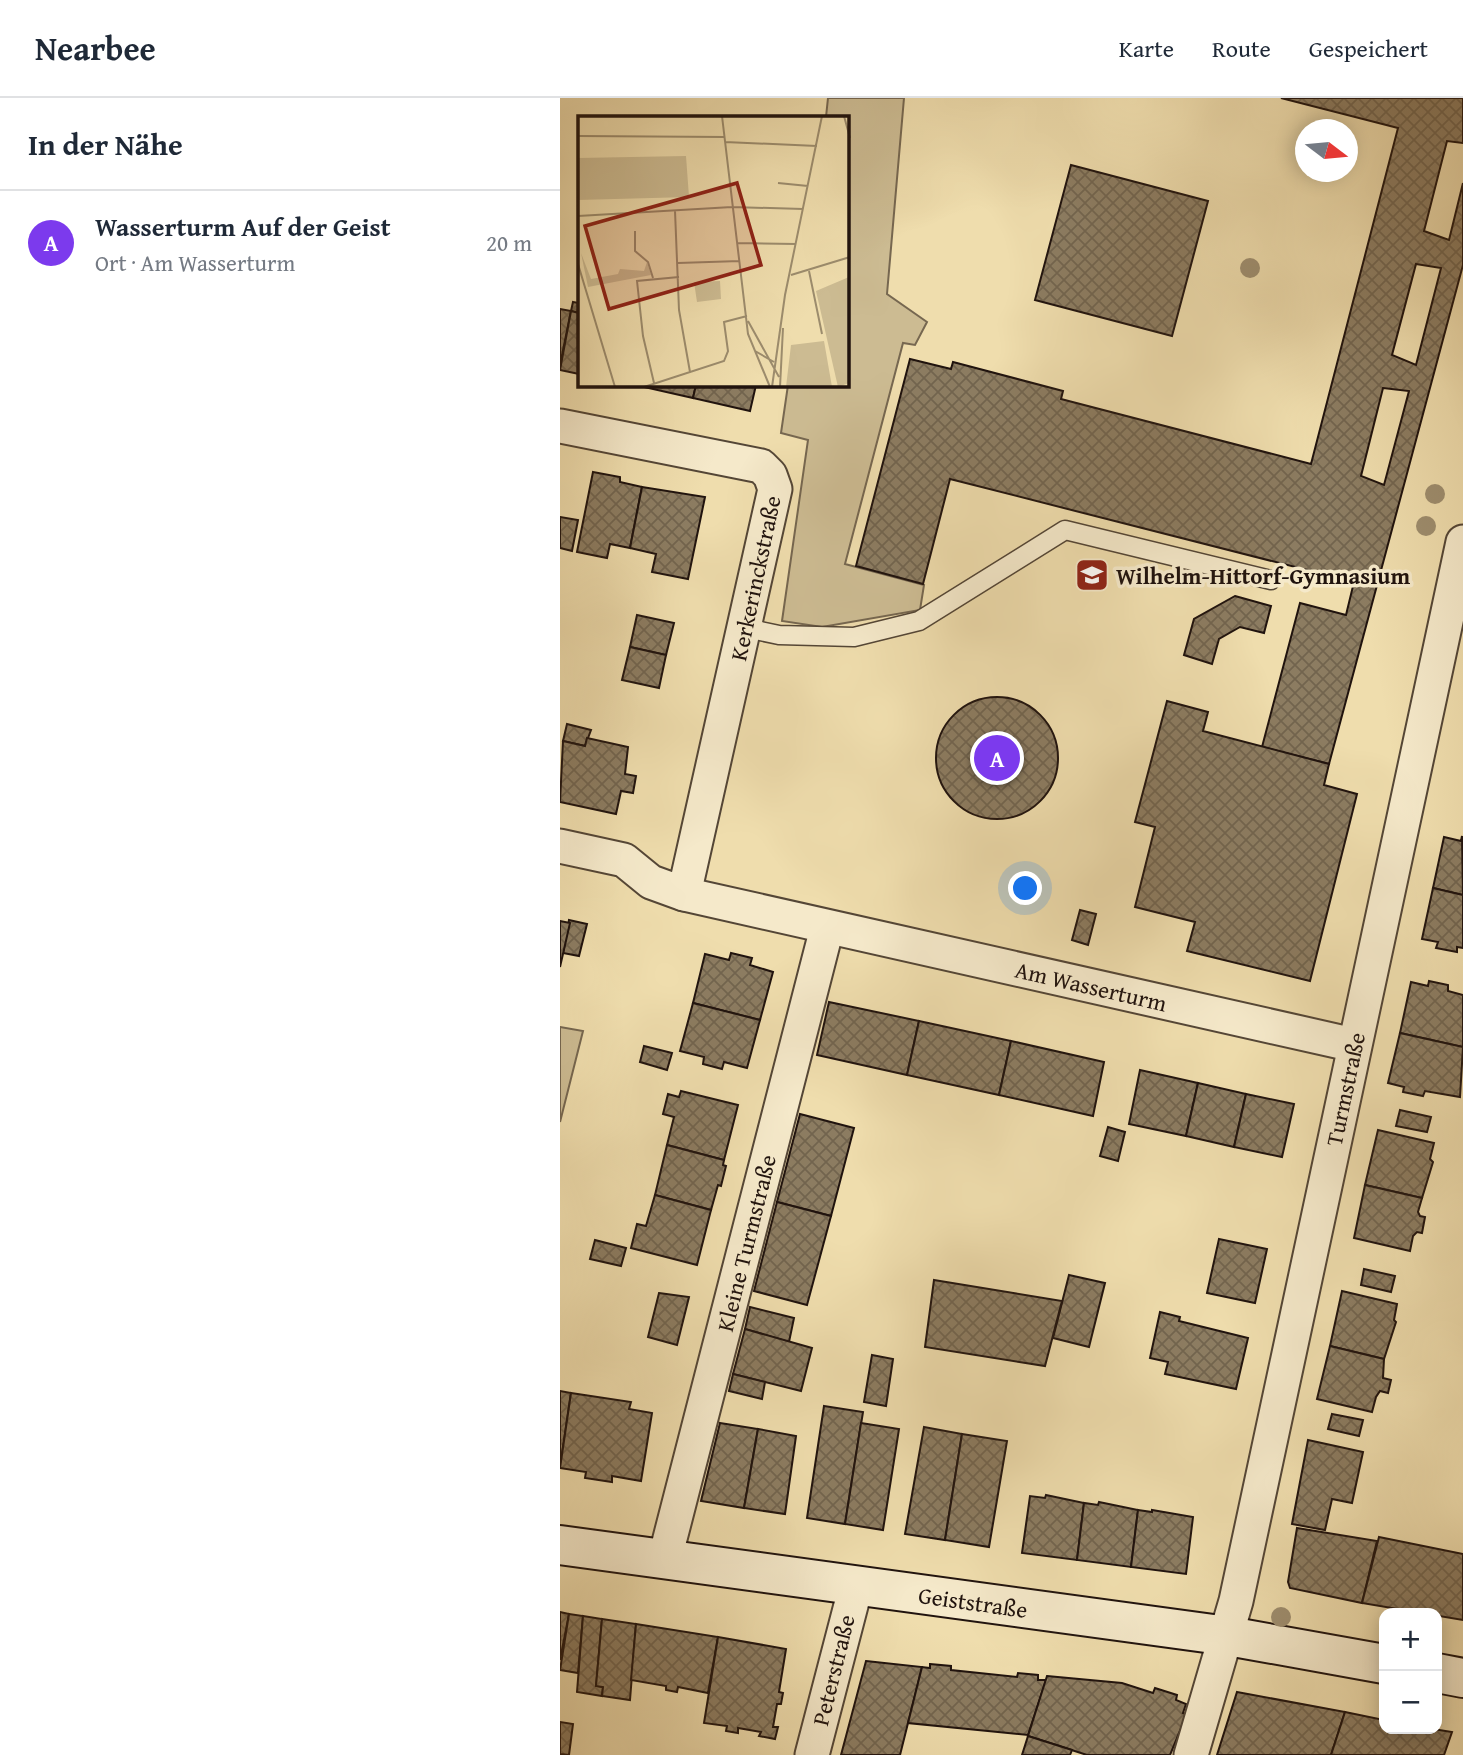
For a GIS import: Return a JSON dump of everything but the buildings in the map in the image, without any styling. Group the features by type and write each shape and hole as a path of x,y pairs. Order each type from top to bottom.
{"street":[{"name":"Kerkerinckstraße","path":"560,426 761,466 770,475 775,489 746,628 684,894"},
{"name":"Turmstraße","path":"1191,1755 1228,1636 1463,542"},
{"name":"Am Wasserturm","path":"560,846 624,860 652,882 684,894 1354,1045"},
{"name":"Kleine Turmstraße","path":"664,1558 827,928"},
{"name":"Geiststraße","path":"560,1545 1228,1636 1379,1663"},
{"name":"Peterstraße","path":"812,1755 856,1586"},
{"path":"1442,1674 1463,1678"}],"lane":[{"path":"746,628 779,635 854,636 919,621 1065,530 1271,580"}],"shaded area":[{"path":"828,98 904,98 887,294 927,322 915,345 903,343 845,564 924,585 920,610 822,627 782,621 808,440 781,433 788,387 849,387 849,116 826,116"},
{"path":"560,1027 583,1031 560,1122"}],"place":[{"name":"Wilhelm-Hittorf-Gymnasium","path":"1092,575"},
{"name":"Wasserturm Auf der Geist","path":"997,758"}]}
